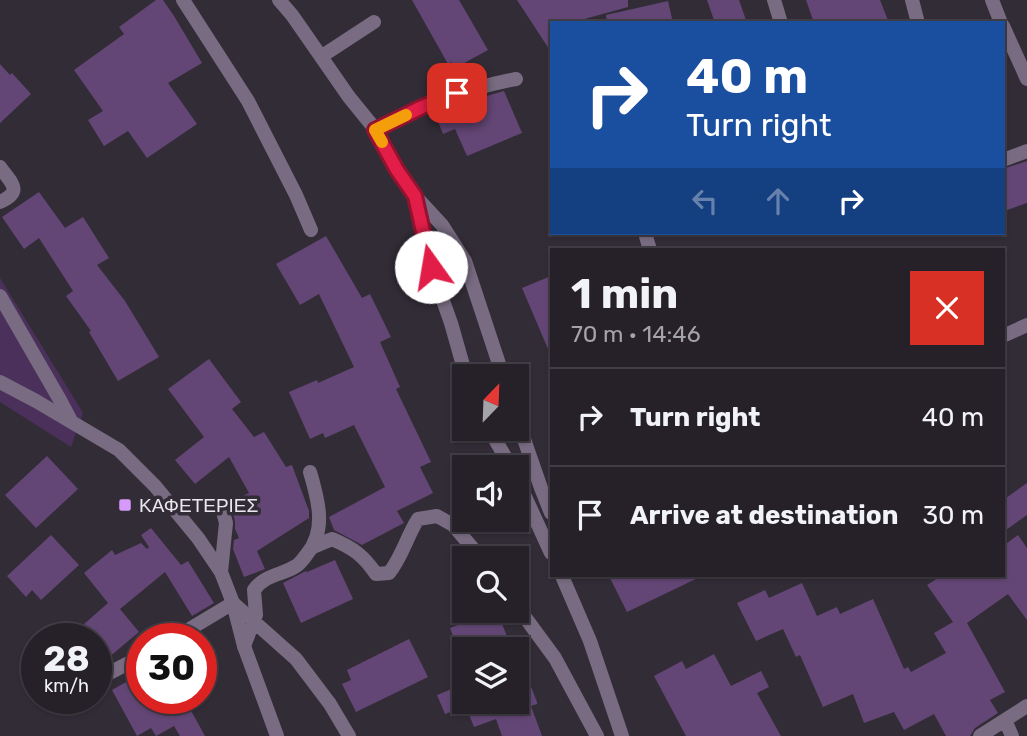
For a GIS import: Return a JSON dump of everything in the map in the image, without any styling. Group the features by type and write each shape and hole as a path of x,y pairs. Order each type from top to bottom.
{"street":[{"path":"183,0 248,101 311,229"},
{"path":"279,0 375,130 415,196 442,225 466,261 499,364"},
{"path":"774,0 780,21"},
{"path":"912,0 917,21"},
{"path":"992,0 1001,21"},
{"path":"322,56 374,22"},
{"path":"1005,30 1026,76"},
{"path":"375,130 457,93 516,79"},
{"path":"1005,159 1027,151"},
{"path":"0,167 14,188 10,197 0,202"},
{"path":"415,196 431,267 463,364"},
{"path":"0,296 71,421"},
{"path":"1005,335 1027,325"},
{"path":"0,382 119,450 155,486 198,538 221,572 233,603 244,646 277,736"},
{"path":"525,441 550,510"},
{"path":"244,646 257,615 254,590 258,583 298,566 313,547 318,535 317,494 310,472"},
{"path":"529,505 550,551"},
{"path":"221,572 226,537 222,508"},
{"path":"313,547 332,539 360,553 376,574 389,573 398,562 418,519 437,516 453,524 471,546"},
{"path":"562,577 590,641 622,736"},
{"path":"570,577 572,597"},
{"path":"233,603 296,659 330,704 349,736"},
{"path":"200,623 233,603"},
{"path":"529,623 555,658 597,736"},
{"path":"980,736 1027,706"},
{"path":"1005,720 1012,736"}],"shaded area":[{"path":"0,278 83,413 71,447 0,402"}],"building":[{"path":"156,0 163,0 202,63 168,83 197,124 147,158 128,131 104,146 88,120 103,111 74,70 124,34 119,27"},
{"path":"412,0 459,0 488,50 455,68 451,62 448,64"},
{"path":"517,0 628,0 628,7 577,21 550,21 550,50"},
{"path":"707,0 739,0 746,21 714,21"},
{"path":"806,0 880,0 888,21 813,21"},
{"path":"668,1 673,21 607,21 606,15"},
{"path":"0,64 31,94 0,123"},
{"path":"504,91 522,133 467,156 455,129 443,134 435,114"},
{"path":"1027,161 1027,203 1007,210 1005,204 1005,168"},
{"path":"39,192 65,228 83,217 109,258 97,265 125,301 159,357 118,381 89,332 91,331 66,296 73,291 39,238 24,249 2,217"},
{"path":"326,236 362,298 370,294 391,337 380,342 400,387 396,389 431,462 420,467 433,493 397,511 404,523 362,545 334,530 329,517 385,487 354,425 325,438 323,433 310,439 289,392 354,367 319,294 300,305 276,264"},
{"path":"550,276 550,354 522,288"},
{"path":"209,359 241,402 232,409 254,437 264,432 286,467 292,465 309,511 309,518 257,551 265,569 244,577 233,549 234,540 239,538 230,502 249,493 229,457 195,484 175,460 204,437 168,389"},
{"path":"47,456 78,489 36,528 5,495"},
{"path":"1027,483 1027,515 1005,531 1005,499"},
{"path":"151,528 181,565 188,561 214,603 192,616 165,572 120,609 132,623 126,623 126,643 112,655 112,623 85,623 108,603 84,573 112,550 115,555 141,543 147,549 149,547 141,535"},
{"path":"51,535 79,565 41,600 32,590 26,597 7,576"},
{"path":"1018,535 1027,548 1027,620 1008,594 967,623 1005,692 990,700 998,713 975,728 970,736 946,736 934,714 904,730 894,712 864,723 853,694 823,707 800,655 796,657 783,629 756,641 737,603 765,590 769,598 802,583 817,616 837,607 840,614 873,599 904,669 908,667 911,672 946,653 934,633 953,622 927,585 939,577 1005,577 1005,545"},
{"path":"335,560 353,599 301,623 283,583"},
{"path":"610,577 700,577 627,612"},
{"path":"463,623 502,623 507,637 453,637 450,628"},
{"path":"409,639 428,677 356,712 342,684 351,680 347,670"},
{"path":"714,654 731,686 761,671 769,687 757,693 781,736 686,736 654,676 682,661 686,669"},
{"path":"529,681 537,702 531,706 542,736 502,736 496,719 474,727 469,714 529,714"},
{"path":"126,682 126,714 193,714 205,736 180,736 174,726 156,736 151,728 137,736 112,690"},
{"path":"452,689 452,711 445,714 437,695"}],"slow traffic":[{"path":"382,142 375,130 406,115"}],"place":[{"name":"ΚΑΦΕΤΕΡΙΕΣ","path":"125,505"}],"route":[{"path":"431,267 415,196 375,130 457,93"}]}
